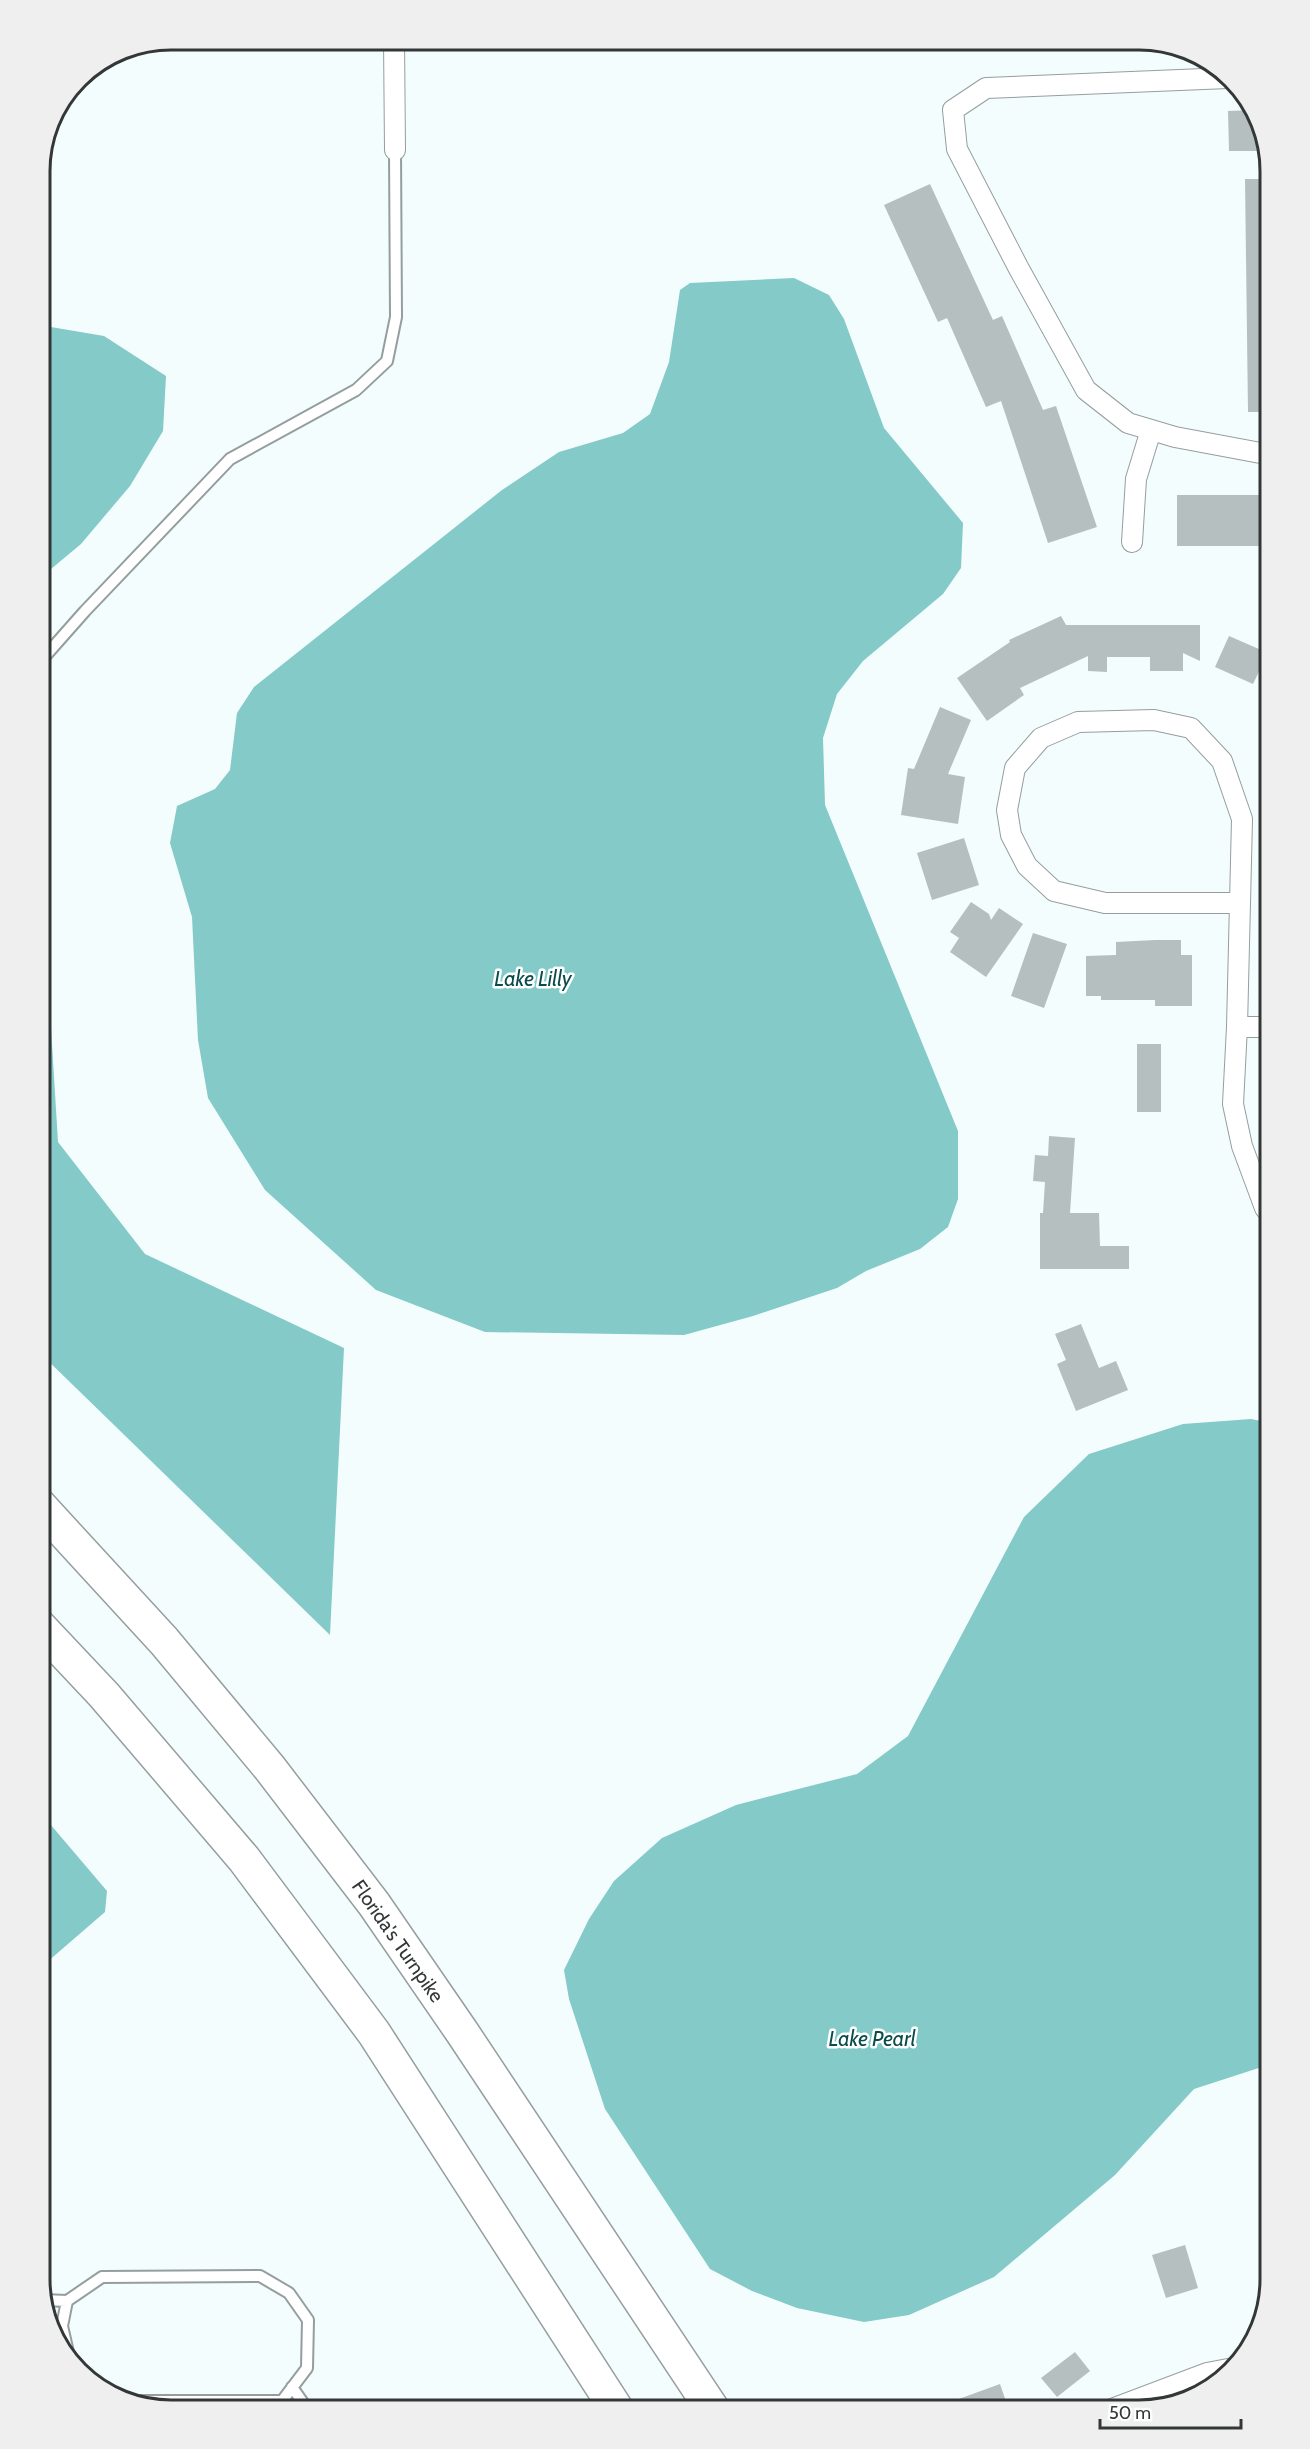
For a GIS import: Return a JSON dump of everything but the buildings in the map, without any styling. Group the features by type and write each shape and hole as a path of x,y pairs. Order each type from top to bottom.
{"highway":[{"name":"Florida's Turnpike","path":"50,1517 164,1641 269,1767 374,1904 462,2032 706,2400"},
{"path":"50,1638 104,1695 244,1859 374,2032 610,2399"}],"street":[{"path":"394,50 395,150"},
{"path":"1217,78 986,88 953,110 957,149 1018,267 1086,390 1128,423 1175,437 1260,452"},
{"path":"1132,542 1136,479 1151,430"},
{"path":"1240,903 1105,903 1054,891 1027,866 1011,835 1007,810 1016,768 1041,738 1078,722 1154,720 1191,728 1222,761 1242,819 1240,903 1237,1028 1233,1104 1242,1146 1260,1195"},
{"path":"1237,1028 1260,1027"},
{"path":"1135,2400 1216,2371"}],"lane":[{"path":"50,651 230,459 357,390 387,361 396,317 395,150"},
{"path":"52,2300 68,2301 102,2277 260,2276 289,2293 308,2320 307,2368 283,2399"},
{"path":"64,2336 62,2326 68,2301"},
{"path":"292,2387 300,2399"}],"water":[{"name":"Lake Lilly","path":"794,278 829,295 844,319 884,428 963,523 961,568 943,594 863,661 837,694 823,738 825,805 958,1131 958,1199 948,1227 920,1249 866,1271 837,1288 753,1316 684,1335 485,1332 376,1290 265,1190 208,1098 198,1040 192,917 170,843 177,806 215,789 230,770 237,713 254,687 502,490 559,452 623,433 650,414 669,362 680,290 690,283"},
{"path":"50,327 104,336 166,376 163,431 130,486 81,544 50,570"},
{"path":"50,1011 58,1142 145,1254 344,1348 330,1635 50,1363"},
{"name":"Lake Pearl","path":"1251,1419 1260,1421 1260,2068 1194,2089 1115,2175 994,2277 909,2315 864,2322 797,2308 752,2291 710,2269 605,2109 569,1999 564,1970 589,1919 614,1881 662,1838 736,1805 857,1774 908,1736 1024,1517 1089,1454 1183,1424"},
{"path":"50,1824 107,1891 105,1912 50,1960"}]}
